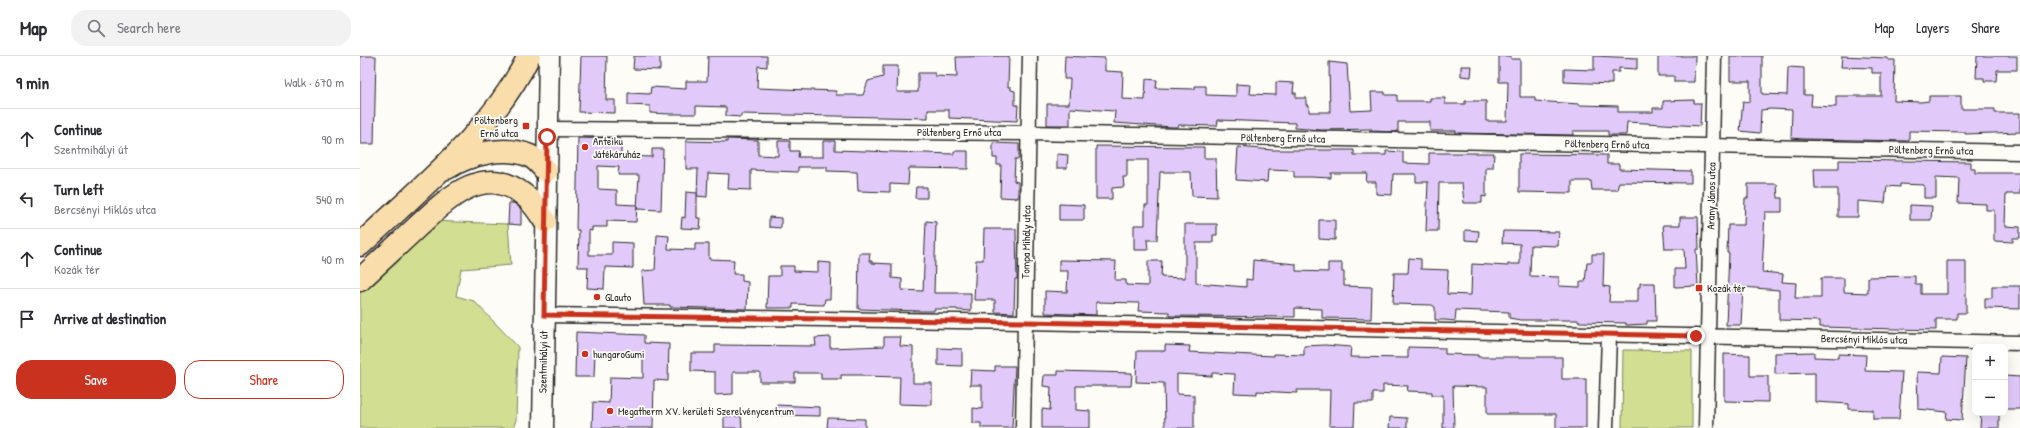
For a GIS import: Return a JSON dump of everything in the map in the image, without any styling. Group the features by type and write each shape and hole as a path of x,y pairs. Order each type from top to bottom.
{"main road":[{"path":"360,245 478,132 500,106 529,56"},
{"name":"Szentmihályi út","path":"543,428 545,221 549,56"},
{"path":"429,179 453,165 481,154 497,152 515,152 530,156 546,171"},
{"path":"360,280 441,205 472,185 485,182 508,186 524,194 545,221"}],"street":[{"name":"Tompa Mihály utca","path":"1023,428 1026,322 1027,133 1030,56"},
{"name":"Arany János utca","path":"1708,336 1714,56"},
{"name":"Pöltenberg Ernő utca","path":"547,129 1027,133 2020,152"},
{"path":"544,315 1026,322 1708,336 1706,428"},
{"path":"1606,428 1609,335"},
{"name":"Bercsényi Miklós utca","path":"1708,336 2020,343"}],"green space":[{"path":"429,221 508,224 511,265 461,269 456,296 474,301 518,347 516,420 513,428 360,428 360,290"},
{"path":"1623,350 1692,351 1692,428 1622,428"}],"building":[{"path":"360,56 376,56 374,144 360,144"},
{"path":"581,56 607,56 606,100 615,100 615,113 579,112"},
{"path":"634,56 660,56 660,70 633,69"},
{"path":"708,56 767,56 767,67 758,66 757,88 836,91 836,95 863,95 868,81 883,77 883,66 898,66 897,92 918,92 918,73 935,73 935,76 957,77 956,57 1009,56 1008,87 1011,87 1011,90 1015,91 1015,105 1018,105 1017,121 949,118 949,110 928,110 928,118 741,114 741,117 726,116 726,107 696,106 696,114 670,114 650,113 650,106 628,105 628,93 650,94 651,87 686,89 686,81 707,81"},
{"path":"1065,56 1105,58 1105,71 1123,72 1122,99 1145,100 1146,79 1157,80 1156,88 1195,89 1195,86 1206,86 1206,95 1236,96 1236,84 1251,85 1250,94 1276,95 1276,82 1294,83 1293,93 1296,93 1296,98 1306,98 1306,105 1309,105 1309,112 1330,112 1329,62 1347,64 1350,111 1372,110 1371,92 1385,92 1385,95 1397,95 1397,101 1430,101 1430,98 1445,98 1445,104 1465,104 1465,101 1486,101 1486,121 1507,121 1508,82 1499,82 1499,56 1511,56 1511,59 1520,59 1520,97 1535,97 1535,101 1579,105 1618,106 1618,112 1653,112 1653,108 1663,108 1663,101 1694,100 1694,103 1701,103 1700,126 1627,122 1626,135 1608,135 1608,131 1573,131 1573,135 1456,133 1456,131 1430,131 1430,122 1398,122 1398,131 1395,132 1372,131 1372,129 1321,130 1295,128 1295,123 1218,120 1217,126 1179,125 1178,127 1173,127 1114,123 1115,111 1070,108 1070,125 1047,125 1047,104 1069,104 1070,79 1064,79"},
{"path":"1594,56 1637,58 1637,69 1619,68 1619,72 1612,72 1612,84 1564,82 1564,69 1594,70"},
{"path":"1695,56 1694,82 1674,82 1674,76 1658,76 1658,57"},
{"path":"1730,56 1762,56 1762,94 1787,95 1788,67 1804,68 1804,95 1812,95 1811,106 1836,107 1836,96 1881,96 1881,73 1872,73 1872,68 1841,67 1842,56 1888,58 1888,60 1895,60 1894,101 1921,102 1929,101 1929,96 1961,96 1961,109 1995,109 1995,113 2020,113 2020,132 1965,134 1965,132 1909,131 1909,141 1791,138 1792,110 1771,109 1761,110 1760,133 1740,131 1743,101 1750,102 1750,81 1730,81"},
{"path":"1977,56 2017,56 2017,70 1997,70 1996,81 1984,81 1984,78 1976,78"},
{"path":"1461,66 1472,66 1471,77 1461,76"},
{"path":"578,138 621,139 621,156 652,157 652,149 663,149 661,210 637,209 639,175 618,175 619,167 598,166 598,189 617,190 617,204 637,205 636,222 607,221 607,227 592,227 592,231 589,230 589,255 612,255 612,242 633,243 633,268 605,267 604,289 587,288 588,267 578,267 579,230 576,230"},
{"path":"727,139 758,140 758,155 778,156 778,141 790,141 790,151 799,151 798,157 823,157 823,141 835,141 835,150 954,154 954,151 968,151 968,169 909,168 908,185 890,184 890,192 858,191 857,172 827,171 827,167 798,167 798,172 751,170 751,190 728,189 729,174 708,173 707,197 697,196 698,169 686,169 686,141 727,142"},
{"path":"993,143 1019,144 1019,159 1015,159 1014,181 1018,182 1018,198 1000,197 1001,165 997,165 997,158 993,158"},
{"path":"1096,146 1204,147 1204,158 1216,158 1217,197 1192,196 1191,172 1160,172 1157,240 1147,240 1148,250 1134,250 1134,225 1145,225 1145,205 1148,205 1148,160 1127,160 1127,177 1123,177 1124,187 1112,188 1112,199 1096,199"},
{"path":"1238,147 1273,150 1354,150 1354,155 1386,155 1386,151 1403,152 1403,163 1429,164 1429,153 1494,153 1493,168 1486,168 1486,197 1482,196 1482,203 1464,203 1462,183 1439,183 1438,231 1426,231 1428,182 1416,182 1416,174 1393,174 1392,195 1376,194 1376,182 1366,182 1367,173 1331,173 1331,178 1294,177 1294,171 1268,170 1267,182 1236,180"},
{"path":"1057,154 1068,155 1067,168 1057,168"},
{"path":"1519,154 1607,155 1607,164 1619,164 1619,169 1691,171 1691,183 1619,182 1617,190 1592,190 1591,181 1572,181 1572,193 1519,192"},
{"path":"1839,160 1971,162 1971,169 1975,169 1975,173 2020,173 2020,194 2006,194 2005,226 2020,227 2020,238 2013,238 2013,242 1994,241 1994,210 1986,210 1986,204 1958,203 1959,178 1936,177 1936,198 1924,198 1924,185 1900,184 1900,187 1887,186 1885,203 1858,201 1858,217 1838,217 1838,189 1815,189 1814,169 1839,169"},
{"path":"1748,184 1777,184 1778,198 1782,198 1782,212 1765,212 1762,272 1783,274 1782,282 1796,283 1795,298 1821,298 1821,278 1844,278 1844,292 1868,293 1868,277 1915,276 1915,284 1921,284 1921,294 1947,294 1947,261 1966,261 1966,313 1957,313 1957,319 1936,319 1936,330 1820,327 1820,321 1779,320 1779,290 1743,287 1741,325 1726,325 1729,253 1727,253 1728,225 1744,225 1745,198 1748,198"},
{"path":"916,187 927,187 927,198 915,198"},
{"path":"686,192 697,193 697,218 701,218 700,229 681,228 682,217 685,218"},
{"path":"509,203 514,203 521,209 521,225 508,224"},
{"path":"1059,204 1084,205 1084,220 1059,220"},
{"path":"1910,205 1932,206 1931,220 1910,220"},
{"path":"769,217 781,218 781,228 769,227"},
{"path":"1680,217 1698,217 1699,249 1696,249 1698,286 1675,287 1675,269 1685,269 1684,249 1665,249 1663,225 1680,225"},
{"path":"1319,220 1335,220 1335,240 1319,239"},
{"path":"926,221 936,222 934,293 971,293 971,311 957,309 934,309 934,311 920,311 858,309 859,253 870,253 869,261 872,261 872,263 892,264 892,278 902,279 902,290 923,291"},
{"path":"1185,224 1217,224 1217,235 1213,235 1213,243 1196,243 1196,283 1246,287 1246,279 1252,280 1253,260 1296,264 1296,271 1328,272 1328,263 1342,263 1342,272 1344,272 1344,286 1372,287 1371,319 1322,318 1322,309 1295,308 1295,317 1169,316 1169,312 1138,311 1139,303 1096,302 1096,315 1045,313 1045,291 1067,292 1068,271 1059,271 1059,260 1116,261 1115,280 1126,280 1126,285 1148,286 1148,261 1162,261 1161,277 1185,278"},
{"path":"984,229 1016,229 1017,279 1015,279 1014,313 995,312 995,300 974,300 976,260 983,260"},
{"path":"1465,230 1479,231 1478,241 1465,240"},
{"path":"1503,231 1559,232 1558,246 1531,245 1530,276 1559,277 1559,286 1580,287 1580,282 1585,282 1587,262 1592,262 1592,254 1604,254 1603,286 1610,287 1609,302 1638,302 1638,287 1640,287 1640,283 1655,283 1656,321 1647,321 1647,324 1626,325 1626,323 1579,322 1579,320 1521,320 1509,318 1509,312 1456,310 1455,321 1435,320 1435,307 1432,305 1393,304 1394,273 1408,273 1409,258 1421,259 1421,269 1448,270 1447,294 1471,295 1472,264 1508,266 1508,264 1520,264 1520,244 1502,243"},
{"path":"657,235 669,236 668,249 695,250 695,244 709,244 709,259 734,260 733,274 742,274 742,281 748,282 747,309 644,305 642,271 655,270"},
{"path":"818,262 831,263 830,299 825,299 824,305 793,304 793,308 767,308 768,276 780,276 780,266 794,266 794,271 818,272"},
{"path":"1992,286 2020,286 2020,309 1985,308 1985,298 1992,298"},
{"path":"576,332 644,335 644,343 669,344 668,381 654,380 653,428 592,428 593,402 609,403 610,377 643,378 643,354 595,353 594,377 575,377"},
{"path":"830,337 830,348 884,346 884,337 901,337 900,346 913,347 913,383 932,383 932,405 899,404 900,377 841,375 841,379 821,379 821,373 795,373 795,382 760,382 760,372 733,372 733,394 715,395 715,372 691,371 691,353 715,353 715,345 816,346 815,338"},
{"path":"1165,345 1190,346 1189,352 1274,356 1274,354 1304,355 1304,346 1325,345 1351,347 1350,357 1408,358 1408,347 1445,348 1445,354 1478,355 1478,357 1562,357 1562,379 1586,379 1586,428 1556,428 1556,414 1487,414 1487,387 1453,386 1454,428 1443,428 1443,395 1432,395 1432,392 1407,391 1408,386 1383,385 1383,393 1373,393 1373,403 1355,403 1354,426 1329,426 1330,390 1297,390 1297,393 1257,391 1257,394 1234,393 1235,374 1212,373 1212,376 1177,374 1177,394 1194,395 1194,428 1165,428 1164,383 1136,382 1137,351 1165,351"},
{"path":"938,348 962,349 962,366 938,365"},
{"path":"1814,352 1814,357 1838,358 1838,354 1866,355 1865,371 1902,372 1899,419 1873,419 1873,410 1849,409 1849,404 1815,402 1815,373 1775,374 1775,353"},
{"path":"1724,354 1750,355 1750,376 1768,376 1768,402 1724,401"},
{"path":"1942,357 1966,358 1962,420 1946,419 1947,412 1918,409 1917,372 1941,373"},
{"path":"995,366 1015,366 1012,428 981,428 981,423 973,423 973,408 982,409 982,385 970,385 971,370 995,371"},
{"path":"1058,371 1132,373 1131,386 1076,386 1076,410 1090,411 1090,428 1042,428 1042,409 1050,410 1051,387 1043,386 1044,375 1058,375"},
{"path":"2008,376 2020,377 2020,409 2008,409"},
{"path":"776,405 820,407 820,416 775,415"},
{"path":"724,416 741,416 742,428 724,428"},
{"path":"1981,416 1999,416 1999,428 1980,428"},
{"path":"1390,417 1407,418 1407,428 1389,428"},
{"path":"828,418 865,419 865,428 827,428"}],"place":[{"name":"Pöltenberg Ernő utca","path":"526,126"},
{"name":"Anteiku Játékáruház","path":"585,147"},
{"name":"Kozák tér","path":"1699,288"},
{"name":"GLauto","path":"597,297"},
{"name":"hungaroGumi","path":"585,354"},
{"name":"Megatherm XV. kerületi Szerelvénycentrum","path":"610,411"}],"route":[{"path":"547,137 544,315 1026,322 1696,336"}]}
